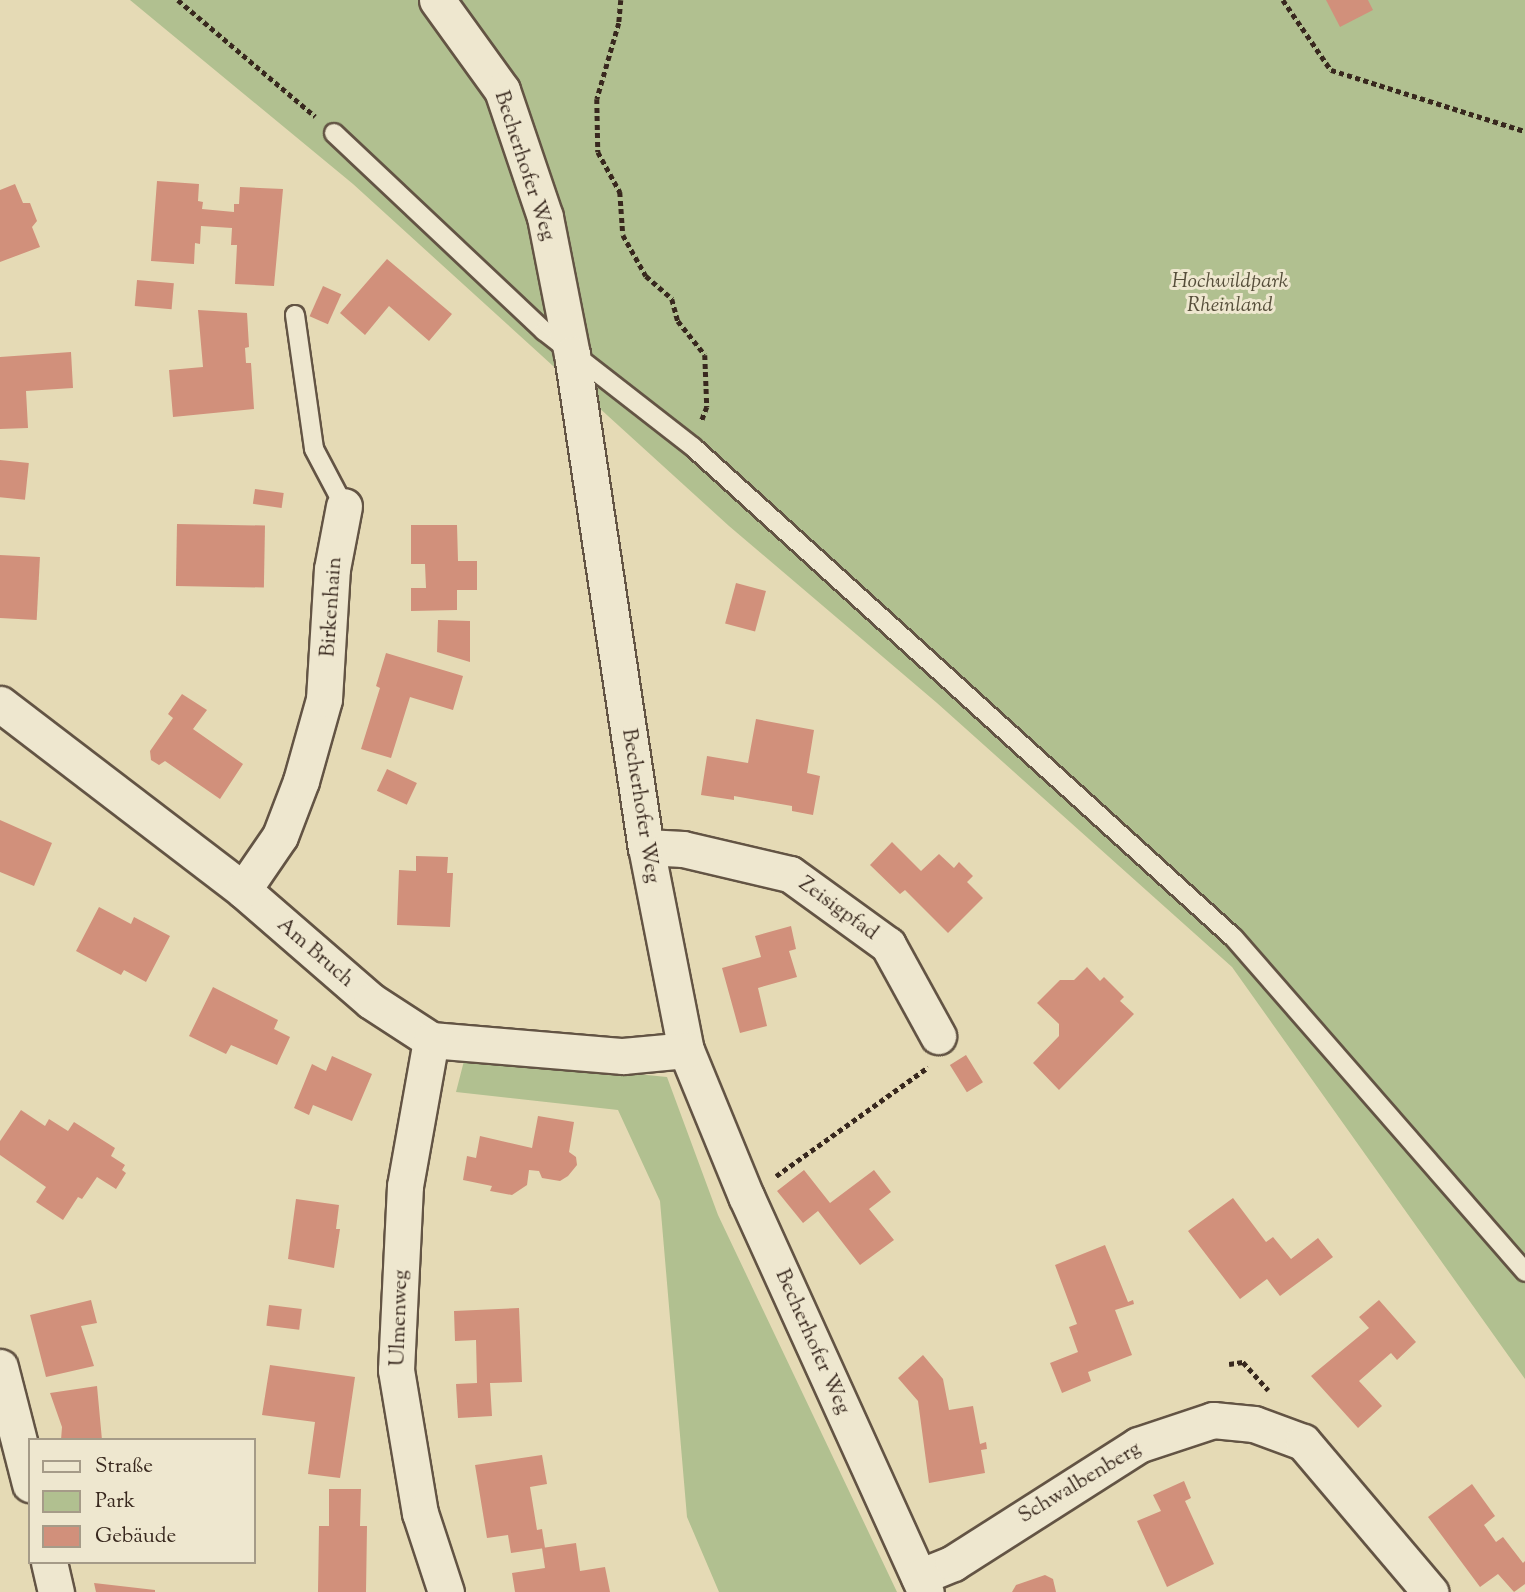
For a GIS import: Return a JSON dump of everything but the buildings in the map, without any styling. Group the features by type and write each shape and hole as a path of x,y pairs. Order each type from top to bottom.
{"street":[{"name":"Becherhofer Weg","path":"437,0 502,90 545,217 572,354 646,847 686,1049 746,1196 923,1584"},
{"name":"Birkenhain","path":"243,890 280,836 301,781 324,699 332,569 344,506"},
{"name":"Am Bruch","path":"0,704 243,890 371,1002 431,1040 623,1056 686,1049"},
{"name":"Zeisigpfad","path":"646,847 683,849 790,874 888,946 938,1036"},
{"name":"Ulmenweg","path":"431,1040 405,1186 397,1370 421,1513 446,1592"},
{"path":"0,1367 28,1476"},
{"name":"Schwalbenberg","path":"923,1584 1138,1445 1213,1420 1254,1424 1303,1442 1430,1592"},
{"path":"49,1564 56,1592"}],"lane":[{"path":"334,132 572,354 693,447 1234,938 1525,1272"},
{"name":"Birkenhain","path":"295,315 314,449 344,506"}],"path":[{"path":"178,0 334,132"},
{"path":"621,0 619,23 597,99 598,152 620,192 623,235 646,276 672,299 678,321 705,355 706,407 693,447"},
{"path":"1283,0 1331,71 1525,131"},
{"path":"746,1196 927,1070 938,1036"}],"green space":[{"name":"Hochwildpark Rheinland","path":"130,0 1525,0 1525,1379 1232,967 937,703 729,526 353,184"},
{"path":"465,1057 667,1077 718,1215 897,1592 719,1592 687,1517 660,1201 618,1110 456,1092"}]}
